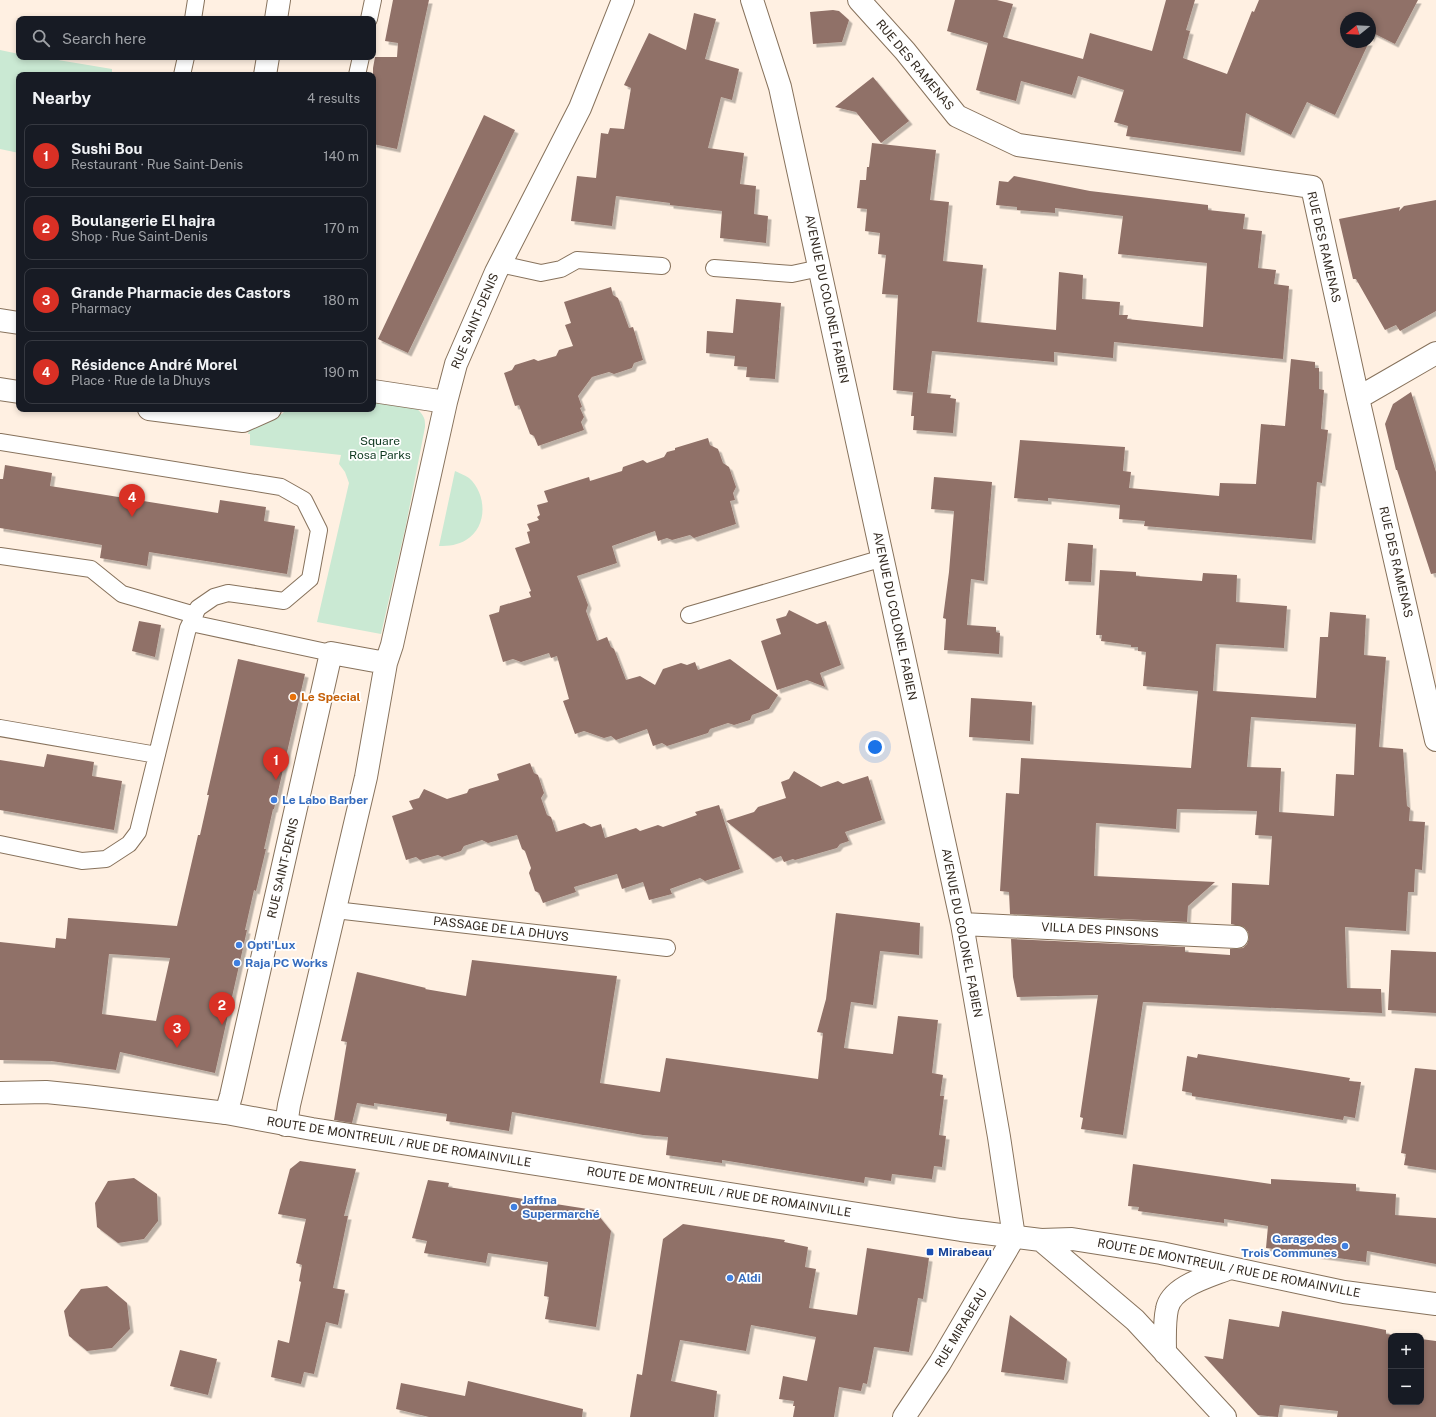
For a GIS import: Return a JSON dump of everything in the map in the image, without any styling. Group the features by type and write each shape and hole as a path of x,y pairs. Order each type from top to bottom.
{"street":[{"path":"276,16 279,0"},
{"name":"RUE SAINT-DENIS","path":"286,1125 291,1097 366,777 386,663 392,645 446,402 456,364 500,264 580,108 623,0"},
{"name":"AVENUE DU COLONEL FABIEN","path":"752,0 780,87 962,924 999,1137 1014,1237"},
{"name":"RUE DES RAMENAS","path":"859,0 905,51 957,116 1018,145 1312,187 1358,398 1436,740"},
{"path":"266,72 268,60"},
{"path":"0,320 16,323"},
{"path":"1358,398 1436,353"},
{"path":"0,389 16,392"},
{"path":"376,391 446,402"},
{"path":"172,412 243,421 263,412"},
{"path":"330,653 386,663"},
{"name":"RUE SAINT-DENIS","path":"226,1113 330,653"},
{"name":"VILLA DES PINSONS","path":"962,924 1237,937"},
{"name":"ROUTE DE MONTREUIL / RUE DE ROMAINVILLE","path":"0,1093 46,1092 226,1113 286,1125 1014,1237 1041,1240 1072,1239 1161,1253 1344,1292 1436,1304"},
{"name":"RUE MIRABEAU","path":"904,1417 940,1363 1014,1237"},
{"path":"1041,1240 1135,1320 1225,1417"},
{"path":"1165,1353 1167,1308 1174,1296 1183,1287 1230,1268"}],"lane":[{"path":"193,16 196,0"},
{"path":"369,16 372,0"},
{"path":"183,72 185,60"},
{"path":"358,72 360,60"},
{"path":"500,264 540,274 561,269 576,260 662,266"},
{"path":"714,268 792,274 820,268"},
{"path":"0,442 281,487 304,500 320,530 310,578 284,601 228,592 214,597 198,608 188,628 138,832 128,844 106,859 82,861 0,844"},
{"path":"0,556 91,569 122,594 193,619 330,653"},
{"path":"689,615 883,558"},
{"path":"0,728 157,754"},
{"name":"PASSAGE DE LA DHUYS","path":"335,910 668,948"}],"green space":[{"path":"0,50 16,53 16,60 58,60 112,69 112,72 16,72 16,152 0,149"},
{"name":"Square Rosa Parks","path":"376,398 409,405 421,412 425,427 406,525 381,634 317,622 349,483 345,472 339,464 341,455 250,445 250,434 248,434 249,430 246,425 282,414 284,412 376,412"},
{"path":"455,471 469,478 475,485 482,501 481,519 473,534 466,540 453,545 439,546"}],"building":[{"path":"393,0 429,0 397,149 376,145 376,72 373,72 374,60 376,60 376,57 397,57 398,43 385,41"},
{"path":"955,0 997,0 1013,4 1003,37 1083,59 1090,33 1152,51 1166,0 1195,0 1186,30 1190,31 1183,58 1227,74 1252,11 1254,12 1259,0 1418,0 1395,44 1376,34 1376,12 1340,12 1340,48 1366,48 1335,115 1307,102 1291,135 1246,113 1241,152 1126,136 1128,126 1114,122 1124,90 1078,76 1072,95 1021,81 1016,101 976,90 988,43 947,31"},
{"path":"833,10 839,11 849,20 842,42 813,44 810,12"},
{"path":"694,13 716,19 705,59 739,69 732,100 721,97 708,148 744,153 740,184 756,186 754,214 768,216 766,243 720,238 722,211 670,205 670,203 616,196 612,226 571,221 577,176 596,178 601,133 608,134 610,128 624,129 631,88 624,85 649,33 686,50"},
{"path":"873,77 909,121 881,143 856,112 835,107"},
{"path":"484,115 515,130 408,353 378,339"},
{"path":"872,143 936,150 930,200 949,202 943,261 983,265 977,322 1056,330 1059,272 1083,275 1082,299 1120,302 1119,315 1128,315 1127,319 1203,327 1207,263 1118,254 1123,216 1055,208 1055,213 1017,210 1017,207 996,205 999,181 1008,182 1014,176 1090,191 1208,205 1208,210 1245,214 1243,229 1262,231 1258,268 1276,270 1274,284 1289,286 1283,359 1114,342 1113,358 1054,352 1054,362 932,351 927,393 951,395 950,398 956,399 953,433 913,430 914,416 911,416 913,392 893,390 898,295 882,294 886,255 878,254 880,233 865,231 867,209 857,208 860,180 866,180"},
{"path":"1436,200 1436,311 1400,331 1396,325 1385,330 1356,279 1353,279 1339,219 1400,207 1399,211 1404,206"},
{"path":"611,287 613,295 618,298 629,328 633,327 643,360 634,363 632,368 614,374 609,372 592,377 578,396 582,407 580,408 584,417 581,422 584,430 538,446 534,436 530,434 519,405 515,406 504,373 512,370 515,365 534,359 538,361 556,356 559,350 573,346 565,325 571,323 564,302"},
{"path":"736,299 781,303 775,379 746,377 747,367 734,366 735,356 706,353 707,331 733,333"},
{"path":"1291,359 1315,362 1315,368 1319,368 1319,389 1324,390 1321,429 1328,430 1322,483 1317,482 1312,540 1144,526 1145,521 1119,519 1120,505 1048,498 1048,501 1014,498 1020,440 1125,447 1123,471 1131,472 1129,488 1219,496 1220,483 1256,484 1261,424 1285,426"},
{"path":"1411,392 1436,472 1436,573 1431,574 1396,470 1385,424 1393,404"},
{"path":"708,438 710,445 718,449 723,463 729,467 736,487 733,493 735,500 730,501 736,524 694,538 690,535 672,540 667,538 658,541 655,531 612,546 617,563 577,576 588,605 586,611 597,641 607,637 611,647 614,649 626,680 640,676 655,685 663,669 681,663 687,665 695,662 698,670 730,659 778,695 769,709 752,715 750,720 734,725 728,723 710,729 708,733 667,746 662,743 653,746 647,729 616,740 611,736 604,738 584,731 575,734 563,701 569,699 557,656 551,658 549,653 521,662 513,659 503,662 489,615 499,612 500,606 531,597 529,592 531,591 515,548 530,543 527,532 530,531 527,524 539,520 537,517 540,515 537,505 548,502 544,491 589,477 590,481 622,471 623,467 643,460 647,463 664,457 667,452 675,450 675,448"},
{"path":"5,465 52,473 50,486 218,513 220,500 266,507 264,521 295,526 287,574 149,552 147,566 100,558 102,545 0,528 0,479 3,479"},
{"path":"934,477 992,482 984,581 971,579 967,625 996,627 996,632 1000,633 999,654 944,650 946,619 943,618 949,572 954,511 931,509"},
{"path":"1068,543 1093,545 1091,582 1065,581"},
{"path":"1100,570 1136,572 1136,576 1202,581 1203,573 1237,575 1236,602 1287,606 1284,648 1216,644 1213,691 1316,698 1320,637 1328,637 1330,612 1366,615 1364,655 1386,657 1379,747 1403,749 1407,806 1410,808 1409,821 1425,822 1422,870 1415,869 1414,892 1408,892 1406,931 1345,927 1347,988 1381,989 1382,1013 1143,1002 1123,1135 1081,1129 1083,1118 1080,1117 1098,995 1017,997 1013,977 1011,939 1185,947 1185,952 1230,955 1230,949 1243,948 1247,944 1249,938 1248,932 1244,927 1231,924 1232,883 1269,885 1272,836 1255,835 1257,811 1177,809 1176,829 1096,823 1094,876 1215,882 1188,906 1187,922 1010,914 1009,892 1000,891 1006,793 1019,794 1021,758 1191,768 1198,691 1143,686 1146,652 1138,651 1138,647 1131,647 1131,645 1101,641 1102,635 1096,635","holes":["1251,717 1356,724 1354,775 1336,774 1334,816 1279,812 1281,768 1247,767"]},
{"path":"789,610 817,624 826,621 841,665 820,673 825,687 807,680 777,690 761,641 781,634 776,619 786,616"},
{"path":"139,621 161,625 155,657 132,651"},
{"path":"238,659 305,674 264,849 266,849 256,891 254,890 245,930 247,930 215,1073 120,1052 116,1070 51,1061 0,1060 0,942 55,948 56,938 66,939 68,918 177,926 198,835 200,835 209,795 207,795","holes":["109,954 170,958 156,1021 102,1014"]},
{"path":"971,698 1032,702 1030,741 969,737"},
{"path":"47,754 94,762 92,776 122,781 114,830 0,810 0,760 44,767"},
{"path":"530,763 534,773 538,775 544,793 541,798 547,815 551,817 556,832 584,823 591,827 601,824 605,838 636,828 640,831 658,825 663,827 697,815 695,812 719,805 740,869 705,881 700,878 670,889 672,894 649,900 643,882 622,889 617,874 574,887 576,892 543,903 539,893 535,891 529,873 531,868 517,835 488,843 482,840 464,846 461,851 442,857 438,855 420,860 416,857 406,860 392,816 413,809 409,801 419,798 424,789 447,799 467,793 469,789 499,780 497,774"},
{"path":"794,771 821,787 838,781 843,784 868,776 882,820 845,832 849,841 840,844 837,848 784,862 781,856 773,859 726,821 754,812 758,807 786,798 781,782 789,779"},
{"path":"836,913 920,923 919,955 880,951 873,1005 851,1002 844,1048 893,1054 898,1016 938,1020 932,1073 943,1075 940,1096 944,1096 939,1135 946,1136 942,1167 934,1166 932,1179 892,1174 891,1181 865,1177 864,1183 722,1160 722,1163 666,1155 668,1137 643,1135 512,1112 509,1131 446,1121 447,1114 374,1103 374,1106 357,1103 352,1123 334,1120 347,1042 341,1041 357,972 426,988 425,989 466,996 472,960 617,976 600,1083 660,1092 666,1058 818,1079 823,1033 817,1032 826,999"},
{"path":"1391,950 1436,952 1436,1013 1388,1010"},
{"path":"1198,1054 1350,1078 1349,1081 1361,1082 1355,1118 1344,1116 1343,1120 1192,1096 1192,1093 1182,1091 1187,1056 1197,1058"},
{"path":"1415,1068 1436,1070 1436,1170 1404,1165 1406,1154 1401,1153"},
{"path":"300,1161 356,1169 344,1216 348,1216 333,1288 345,1290 338,1325 326,1322 314,1374 304,1372 301,1384 271,1377 278,1340 289,1343 301,1282 299,1281 302,1265 296,1263 306,1219 278,1214 290,1169"},
{"path":"1133,1164 1271,1184 1271,1179 1356,1184 1356,1191 1396,1194 1395,1215 1436,1218 1436,1264 1367,1251 1366,1262 1266,1248 1268,1226 1224,1219 1224,1223 1138,1211 1139,1207 1128,1206"},
{"path":"134,1178 157,1194 158,1221 144,1239 118,1243 97,1227 95,1203 108,1181"},
{"path":"428,1180 449,1183 448,1187 594,1210 611,1231 596,1327 545,1319 549,1297 544,1296 548,1262 488,1253 486,1263 424,1253 427,1241 412,1238"},
{"path":"683,1224 785,1240 784,1242 808,1247 805,1267 816,1269 809,1308 857,1315 867,1248 929,1258 923,1299 918,1298 909,1352 874,1347 867,1384 863,1383 861,1391 839,1387 834,1417 793,1417 795,1406 793,1406 794,1401 779,1399 783,1376 807,1381 816,1337 751,1325 746,1351 680,1340 671,1381 717,1391 714,1417 630,1417 637,1374 642,1375 663,1239"},
{"path":"107,1286 127,1303 130,1329 112,1348 87,1351 69,1336 64,1311 81,1289"},
{"path":"1282,1311 1386,1330 1386,1334 1388,1334 1388,1405 1424,1405 1424,1339 1436,1341 1436,1417 1337,1417 1338,1411 1280,1405 1278,1417 1258,1415 1204,1356 1223,1359 1229,1319 1279,1327"},
{"path":"1010,1315 1067,1359 1064,1380 1001,1372"},
{"path":"180,1350 217,1359 208,1395 170,1386"},
{"path":"468,1381 583,1409 582,1417 429,1417 396,1409 401,1383 465,1396"}],"place":[{"name":"Résidence André Morel","path":"132,517"},
{"name":"Le Special","path":"293,697"},
{"name":"Sushi Bou","path":"276,780"},
{"name":"Le Labo Barber","path":"274,800"},
{"name":"Opti'Lux","path":"239,945"},
{"name":"Raja PC Works","path":"237,963"},
{"name":"Boulangerie El hajra","path":"222,1025"},
{"name":"Grande Pharmacie des Castors","path":"177,1048"},
{"name":"Jaffna Supermarché","path":"514,1207"},
{"name":"Garage des Trois Communes","path":"1345,1246"},
{"name":"Mirabeau","path":"930,1252"},
{"name":"Aldi","path":"730,1278"}]}
